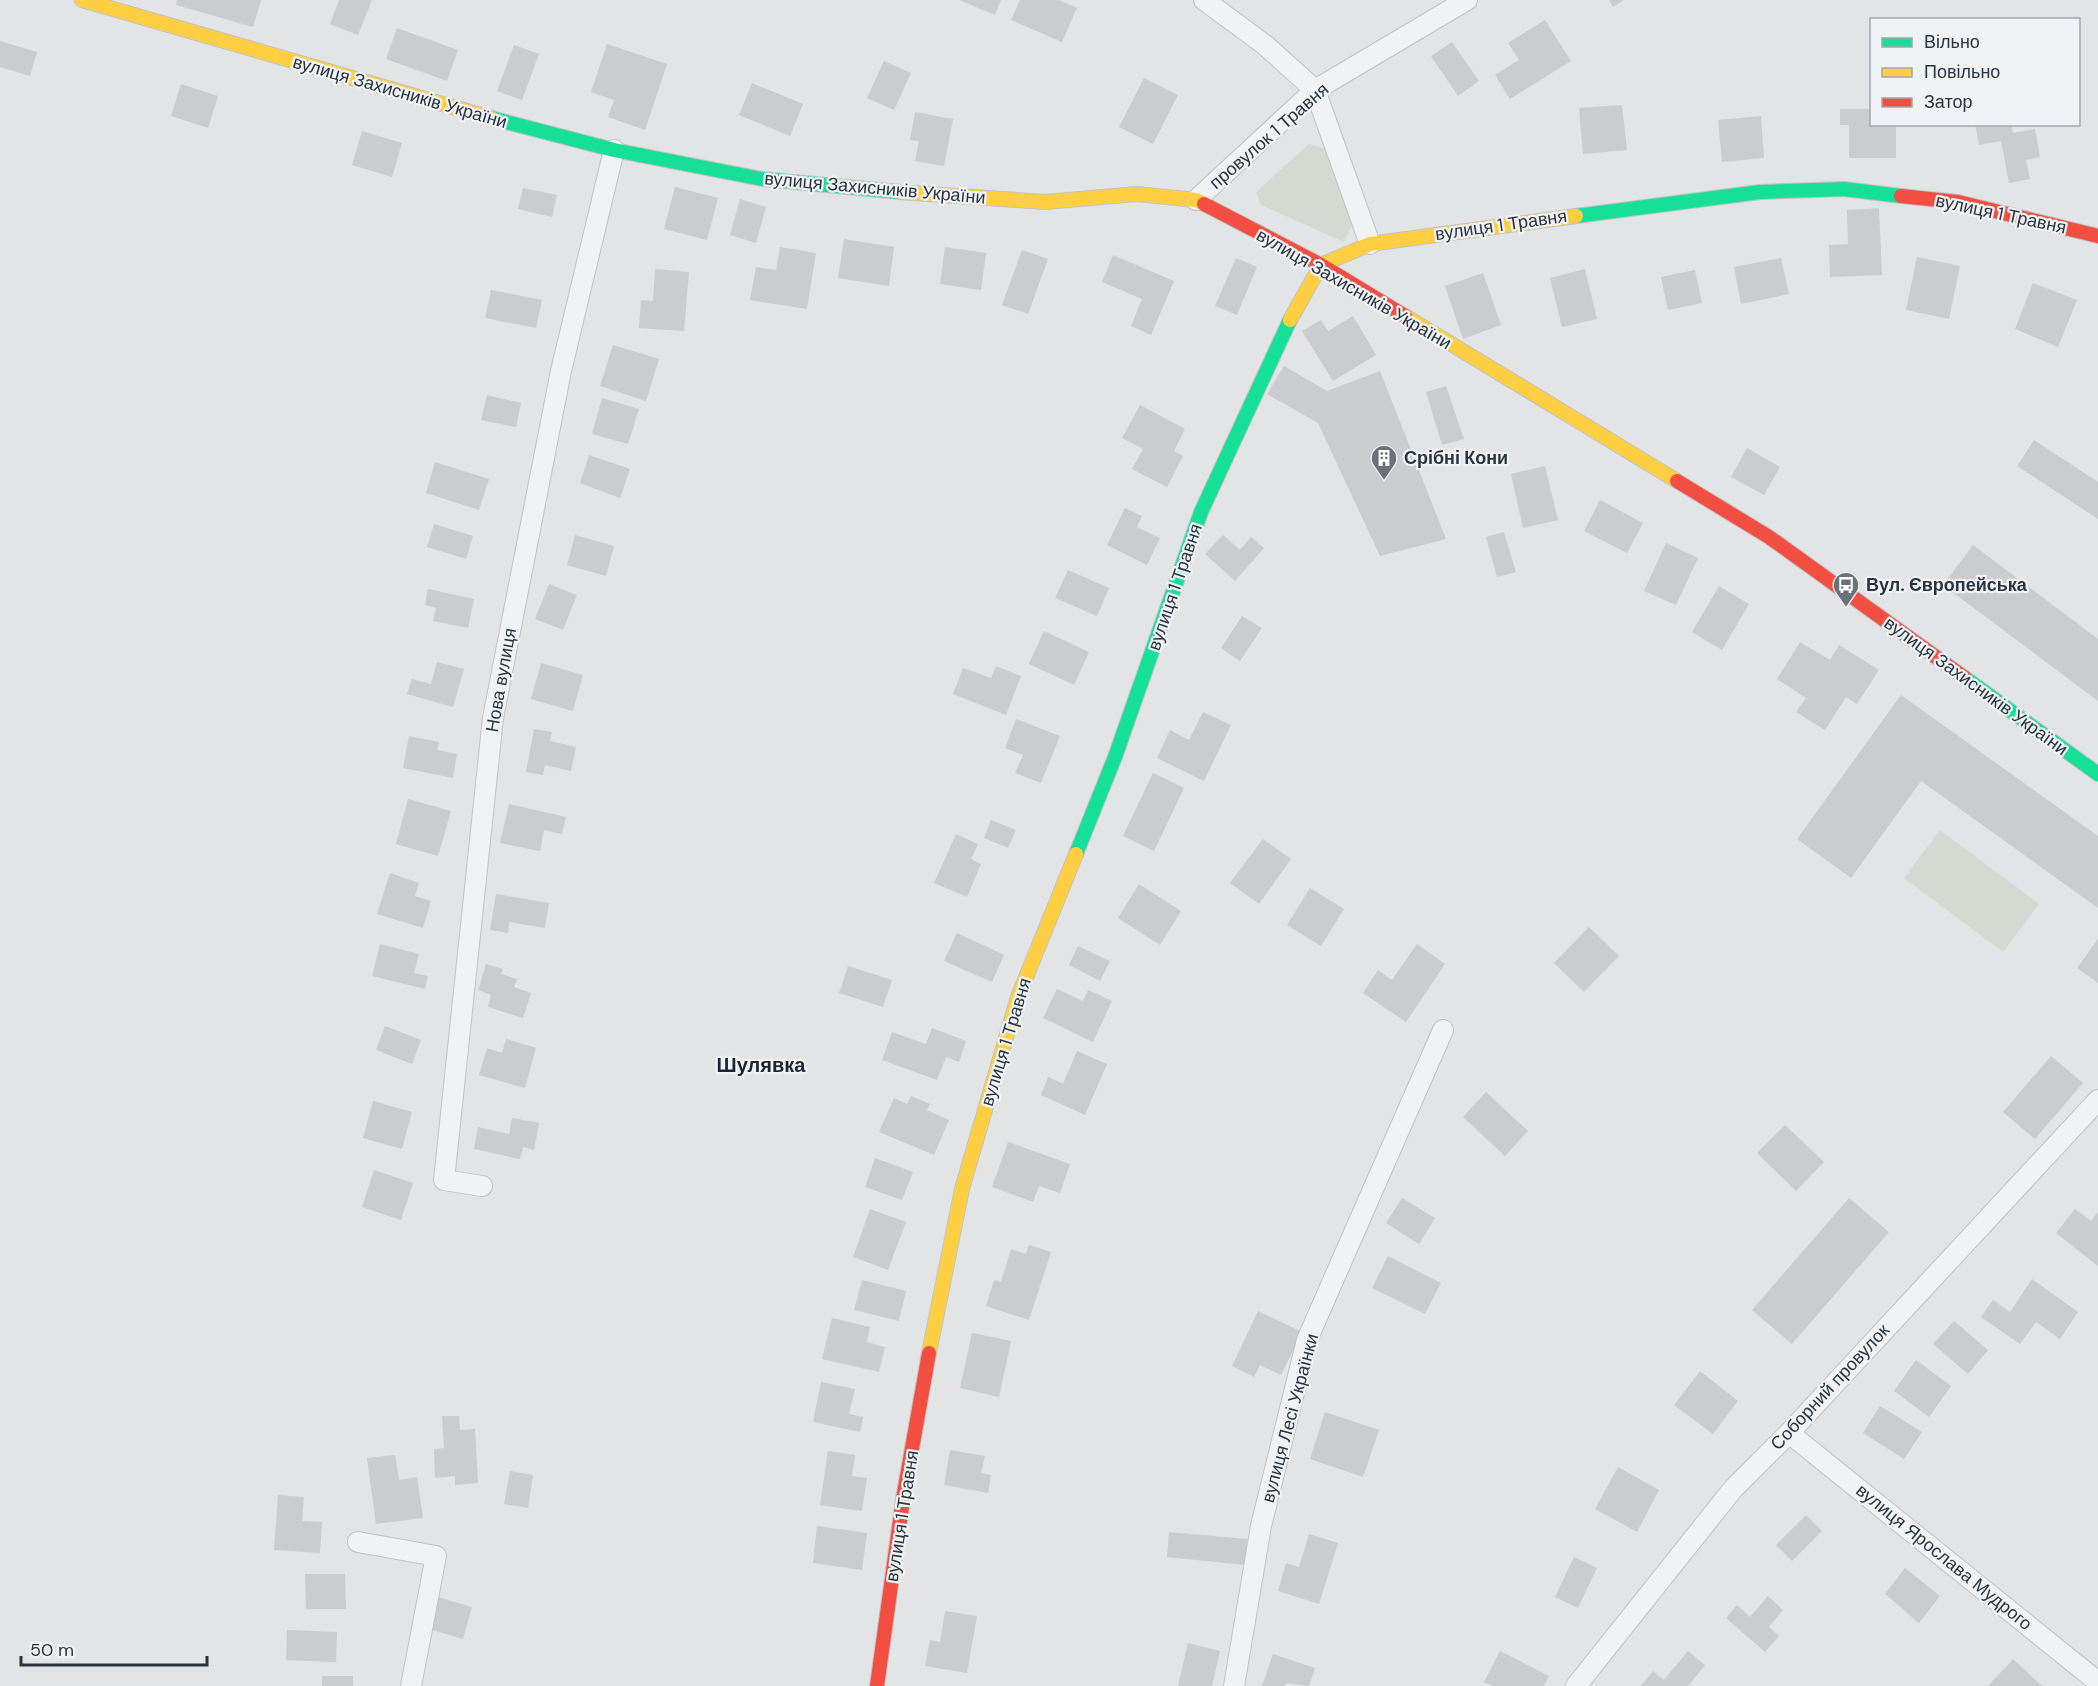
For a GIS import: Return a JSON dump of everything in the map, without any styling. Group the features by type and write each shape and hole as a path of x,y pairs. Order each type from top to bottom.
{"street":[{"name":"вулиця Захисників України","path":"82,0 461,110 614,150 762,179 968,198 1045,202 1137,194 1196,200 1321,265 1769,537 2098,774"},
{"path":"1204,0 1265,45 1315,90 1370,244"},
{"name":"провулок 1 Травня","path":"1196,200 1315,90 1467,0"},
{"name":"Нова вулиця","path":"482,1186 444,1180 493,717 561,371 614,150"},
{"name":"вулиця 1 Травня","path":"877,1686 903,1499 939,1298 962,1189 1018,997 1115,757 1202,513 1288,324 1321,265 1370,244 1761,192 1845,189 1958,202 2098,236"},
{"name":"вулиця Лесі Українки","path":"1234,1686 1261,1526 1307,1340 1443,1030"},
{"name":"Соборний провулок","path":"1576,1686 1733,1489 1789,1433 2098,1100"},
{"name":"вулиця Ярослава Мудрого","path":"1789,1433 2098,1682"},
{"path":"358,1542 436,1556 411,1686"}],"shaded area":[{"path":"1309,144 1324,148 1352,225 1344,242 1261,205 1256,192"},
{"path":"1940,830 2039,904 2003,952 1904,878"}],"building":[{"path":"177,0 261,0 253,27 176,5"},
{"path":"339,0 372,0 358,35 330,24"},
{"path":"959,0 1001,0 995,15"},
{"path":"1020,0 1059,0 1077,8 1062,42 1011,20"},
{"path":"1609,0 1624,0 1613,7"},
{"path":"1545,20 1571,61 1510,99 1495,75 1519,60 1508,43"},
{"path":"397,28 458,50 447,81 386,59"},
{"path":"0,41 37,52 30,76 0,67"},
{"path":"1452,42 1479,81 1458,96 1431,56"},
{"path":"607,44 667,64 645,130 608,117 614,100 591,92"},
{"path":"514,45 539,54 522,100 497,91"},
{"path":"884,61 911,73 894,110 867,98"},
{"path":"1144,78 1178,95 1153,144 1119,127"},
{"path":"752,83 803,104 790,136 739,115"},
{"path":"181,84 218,96 208,128 171,116"},
{"path":"1622,105 1627,150 1583,154 1579,108"},
{"path":"1840,109 1870,109 1870,126 1896,126 1896,158 1849,158 1849,125 1840,125"},
{"path":"915,112 953,119 944,166 915,161 919,141 910,140"},
{"path":"1761,116 1764,158 1722,162 1718,120"},
{"path":"1975,126 2011,126 2013,133 2035,129 2040,157 2026,160 2030,179 2009,183 2001,141 1979,145"},
{"path":"362,131 402,143 392,177 352,165"},
{"path":"675,187 718,198 707,240 664,229"},
{"path":"523,188 557,195 552,217 518,209"},
{"path":"740,199 766,207 756,243 730,235"},
{"path":"1879,208 1882,275 1830,277 1829,245 1848,244 1847,210"},
{"path":"844,239 894,247 889,286 838,278"},
{"path":"780,247 816,253 807,309 750,300 756,267 776,270"},
{"path":"945,247 986,253 981,290 940,284"},
{"path":"1022,250 1048,259 1028,314 1002,305"},
{"path":"1113,255 1174,281 1151,335 1131,326 1142,299 1102,282"},
{"path":"1917,257 1960,266 1949,319 1906,310"},
{"path":"1236,258 1257,267 1237,315 1215,306"},
{"path":"1781,258 1789,294 1741,304 1734,267"},
{"path":"655,269 689,272 684,331 639,328 641,300 653,301"},
{"path":"1585,269 1597,319 1562,327 1550,278"},
{"path":"1695,270 1702,303 1668,310 1661,277"},
{"path":"1483,273 1501,325 1463,339 1445,286"},
{"path":"2033,283 2077,300 2058,347 2015,329"},
{"path":"491,290 542,300 536,328 485,318"},
{"path":"1353,316 1376,355 1333,381 1302,331 1321,320 1328,331"},
{"path":"613,345 659,359 646,401 600,386"},
{"name":"Срібні Кони","path":"1284,366 1327,391 1380,371 1446,539 1380,556 1318,423 1267,394"},
{"path":"1446,386 1464,439 1442,445 1426,392"},
{"path":"487,395 521,403 516,427 481,420"},
{"path":"602,398 639,409 628,444 592,434"},
{"path":"1140,405 1185,429 1174,451 1183,456 1167,487 1132,469 1143,449 1122,438"},
{"path":"2034,440 2098,482 2098,519 2017,466"},
{"path":"1747,448 1780,467 1764,495 1731,477"},
{"path":"589,455 630,469 620,498 580,483"},
{"path":"435,462 489,479 479,510 426,493"},
{"path":"1545,466 1558,520 1523,528 1511,474"},
{"path":"1600,500 1643,523 1627,553 1584,531"},
{"path":"1125,508 1142,516 1137,527 1160,538 1147,565 1107,545"},
{"path":"434,524 473,536 466,559 427,547"},
{"path":"1504,532 1516,572 1497,577 1486,537"},
{"path":"575,535 614,546 606,576 567,565"},
{"path":"1223,535 1240,550 1251,537 1264,548 1235,581 1205,554"},
{"path":"1666,543 1698,558 1676,605 1644,591"},
{"path":"1973,545 2098,639 2098,701 1943,585"},
{"path":"1068,570 1109,588 1097,616 1055,598"},
{"path":"549,584 577,595 563,630 535,619"},
{"path":"1719,586 1749,604 1722,650 1692,632"},
{"path":"428,589 474,599 468,628 433,621 436,608 425,605"},
{"path":"1242,616 1262,628 1240,661 1221,648"},
{"path":"1044,631 1089,652 1074,685 1029,664"},
{"path":"1800,642 1830,660 1839,645 1879,670 1857,704 1846,697 1825,730 1796,712 1806,698 1777,679"},
{"path":"437,662 464,669 453,707 407,694 412,679 431,684"},
{"path":"541,663 583,675 573,711 531,699"},
{"path":"996,666 1021,676 1006,715 953,694 963,668 991,678"},
{"path":"1901,695 2098,836 2098,908 1921,781 1851,878 1797,839"},
{"path":"1203,712 1231,725 1204,781 1157,758 1170,730 1189,740"},
{"path":"1016,719 1060,736 1041,783 1015,773 1023,755 1005,748"},
{"path":"534,729 552,732 550,741 576,747 571,771 545,765 543,775 526,772"},
{"path":"409,736 439,742 437,750 457,754 453,778 403,768"},
{"path":"1153,773 1184,788 1154,851 1123,836"},
{"path":"408,799 451,811 438,856 396,844"},
{"path":"509,804 566,817 562,834 544,830 540,851 500,843"},
{"path":"991,820 1016,830 1008,848 984,838"},
{"path":"956,834 978,844 971,859 981,864 967,897 934,883"},
{"path":"1263,839 1291,859 1259,904 1230,883"},
{"path":"390,873 419,883 415,896 431,901 423,928 377,914"},
{"path":"1139,884 1181,911 1160,945 1118,918"},
{"path":"1310,888 1344,909 1321,946 1287,925"},
{"path":"496,894 549,903 545,928 509,922 508,933 490,930"},
{"path":"1589,927 1619,956 1584,992 1554,963"},
{"path":"957,933 1004,955 992,982 944,961"},
{"path":"2098,939 2098,983 2077,968"},
{"path":"380,944 419,954 414,973 428,976 425,989 372,976"},
{"path":"1417,944 1445,964 1406,1022 1363,993 1378,970 1392,980"},
{"path":"1078,946 1110,961 1100,981 1069,965"},
{"path":"486,964 503,969 501,974 517,979 514,987 531,993 523,1018 488,1007 491,995 478,990"},
{"path":"848,966 892,980 883,1007 839,993"},
{"path":"1057,989 1083,1001 1088,990 1112,1001 1093,1042 1043,1018"},
{"path":"385,1026 421,1040 412,1064 376,1050"},
{"path":"932,1028 966,1041 959,1062 946,1057 937,1080 882,1060 892,1032 926,1044"},
{"path":"506,1039 536,1048 525,1088 479,1075 487,1048 502,1053"},
{"path":"1077,1051 1107,1064 1085,1115 1041,1095 1048,1077 1063,1084"},
{"path":"2051,1056 2083,1083 2035,1139 2003,1112"},
{"path":"1486,1092 1528,1131 1505,1156 1463,1117"},
{"path":"911,1096 930,1104 927,1110 949,1120 934,1155 879,1132 894,1098 907,1104"},
{"path":"373,1101 412,1112 402,1149 363,1138"},
{"path":"512,1118 539,1123 534,1150 523,1147 520,1159 474,1149 478,1127 509,1134"},
{"path":"1785,1125 1824,1162 1796,1191 1757,1153"},
{"path":"1008,1142 1070,1164 1060,1193 1039,1186 1033,1202 992,1187"},
{"path":"875,1158 913,1172 902,1200 865,1187"},
{"path":"374,1170 413,1183 401,1220 362,1207"},
{"path":"1402,1198 1435,1218 1419,1244 1386,1223"},
{"path":"1849,1198 1889,1232 1792,1344 1752,1310"},
{"path":"870,1209 906,1222 888,1270 853,1257"},
{"path":"2075,1209 2091,1221 2098,1212 2098,1266 2056,1233"},
{"path":"1029,1245 1051,1252 1029,1320 986,1306 994,1280 1001,1282 1011,1249 1026,1254"},
{"path":"1388,1256 1441,1283 1425,1314 1372,1288"},
{"path":"2032,1279 2078,1312 2060,1339 2036,1322 2020,1344 1981,1317 1993,1300 2010,1312"},
{"path":"862,1280 906,1291 899,1321 854,1310"},
{"path":"1258,1311 1302,1332 1281,1375 1260,1365 1254,1377 1232,1366"},
{"path":"832,1318 870,1327 867,1342 885,1347 879,1372 822,1359"},
{"path":"1954,1321 1988,1350 1968,1374 1933,1344"},
{"path":"972,1333 1011,1341 999,1397 960,1388"},
{"path":"1916,1360 1951,1386 1929,1417 1894,1391"},
{"path":"1700,1371 1738,1401 1713,1434 1674,1405"},
{"path":"821,1382 855,1389 849,1414 863,1417 860,1432 813,1422"},
{"path":"1880,1406 1922,1432 1904,1459 1863,1433"},
{"path":"1325,1412 1379,1430 1363,1477 1310,1459"},
{"path":"442,1416 459,1416 460,1430 475,1429 478,1483 455,1485 455,1476 435,1478 434,1449 444,1448"},
{"path":"950,1450 985,1456 981,1473 991,1475 988,1493 944,1485"},
{"path":"828,1451 855,1455 852,1476 867,1478 862,1511 820,1505"},
{"path":"395,1455 399,1480 417,1477 423,1518 376,1524 367,1458"},
{"path":"1618,1467 1659,1490 1637,1532 1595,1509"},
{"path":"510,1471 533,1475 528,1508 504,1504"},
{"path":"278,1495 304,1497 302,1521 322,1522 320,1553 274,1550"},
{"path":"1806,1515 1822,1531 1792,1561 1776,1545"},
{"path":"817,1526 867,1533 862,1570 813,1563"},
{"path":"1169,1532 1247,1539 1245,1565 1167,1557"},
{"path":"1309,1534 1338,1543 1319,1604 1278,1591 1286,1563 1299,1567"},
{"path":"1574,1557 1597,1568 1578,1608 1555,1597"},
{"path":"1905,1568 1940,1596 1919,1623 1885,1594"},
{"path":"305,1574 345,1574 346,1609 306,1609"},
{"path":"431,1595 472,1607 463,1639 422,1627"},
{"path":"1768,1596 1783,1610 1769,1627 1779,1636 1765,1652 1726,1618 1737,1605 1750,1617"},
{"path":"945,1611 977,1616 967,1673 925,1666 930,1640 940,1642"},
{"path":"287,1630 337,1632 336,1662 286,1660"},
{"path":"1188,1643 1220,1651 1212,1686 1178,1686"},
{"path":"1500,1651 1549,1676 1544,1686 1493,1686 1484,1682"},
{"path":"1688,1651 1705,1665 1688,1686 1641,1686 1653,1671 1664,1680"},
{"path":"1273,1654 1315,1668 1309,1686 1286,1683 1285,1686 1262,1686"},
{"path":"2013,1659 2042,1686 1988,1686"},
{"path":"322,1676 353,1676 353,1686 322,1686"}],"traffic: fast":[{"path":"491,118 614,150 762,179 900,192"},
{"path":"1576,216 1760,192 1844,189 1901,196"},
{"path":"1076,854 1115,757 1201,512 1290,320"},
{"path":"1965,678 2098,774"}],"traffic: slow":[{"path":"82,0 491,118"},
{"path":"900,192 1045,202 1137,194 1196,200 1204,204"},
{"path":"1290,320 1321,265 1370,244 1576,216"},
{"path":"1405,316 1677,481"},
{"path":"929,1353 962,1189 1018,997 1076,854"}],"traffic: jam":[{"path":"1901,196 1958,202 2098,236"},
{"path":"1204,204 1321,265 1405,316"},
{"path":"1677,481 1769,537 1965,678"},
{"path":"877,1686 903,1499 929,1353"}],"place":[{"name":"Срібні Кони","path":"1384,481"},
{"name":"Вул. Європейська","path":"1846,608"}],"district":[{"name":"Шулявка","path":"761,1065"}]}
